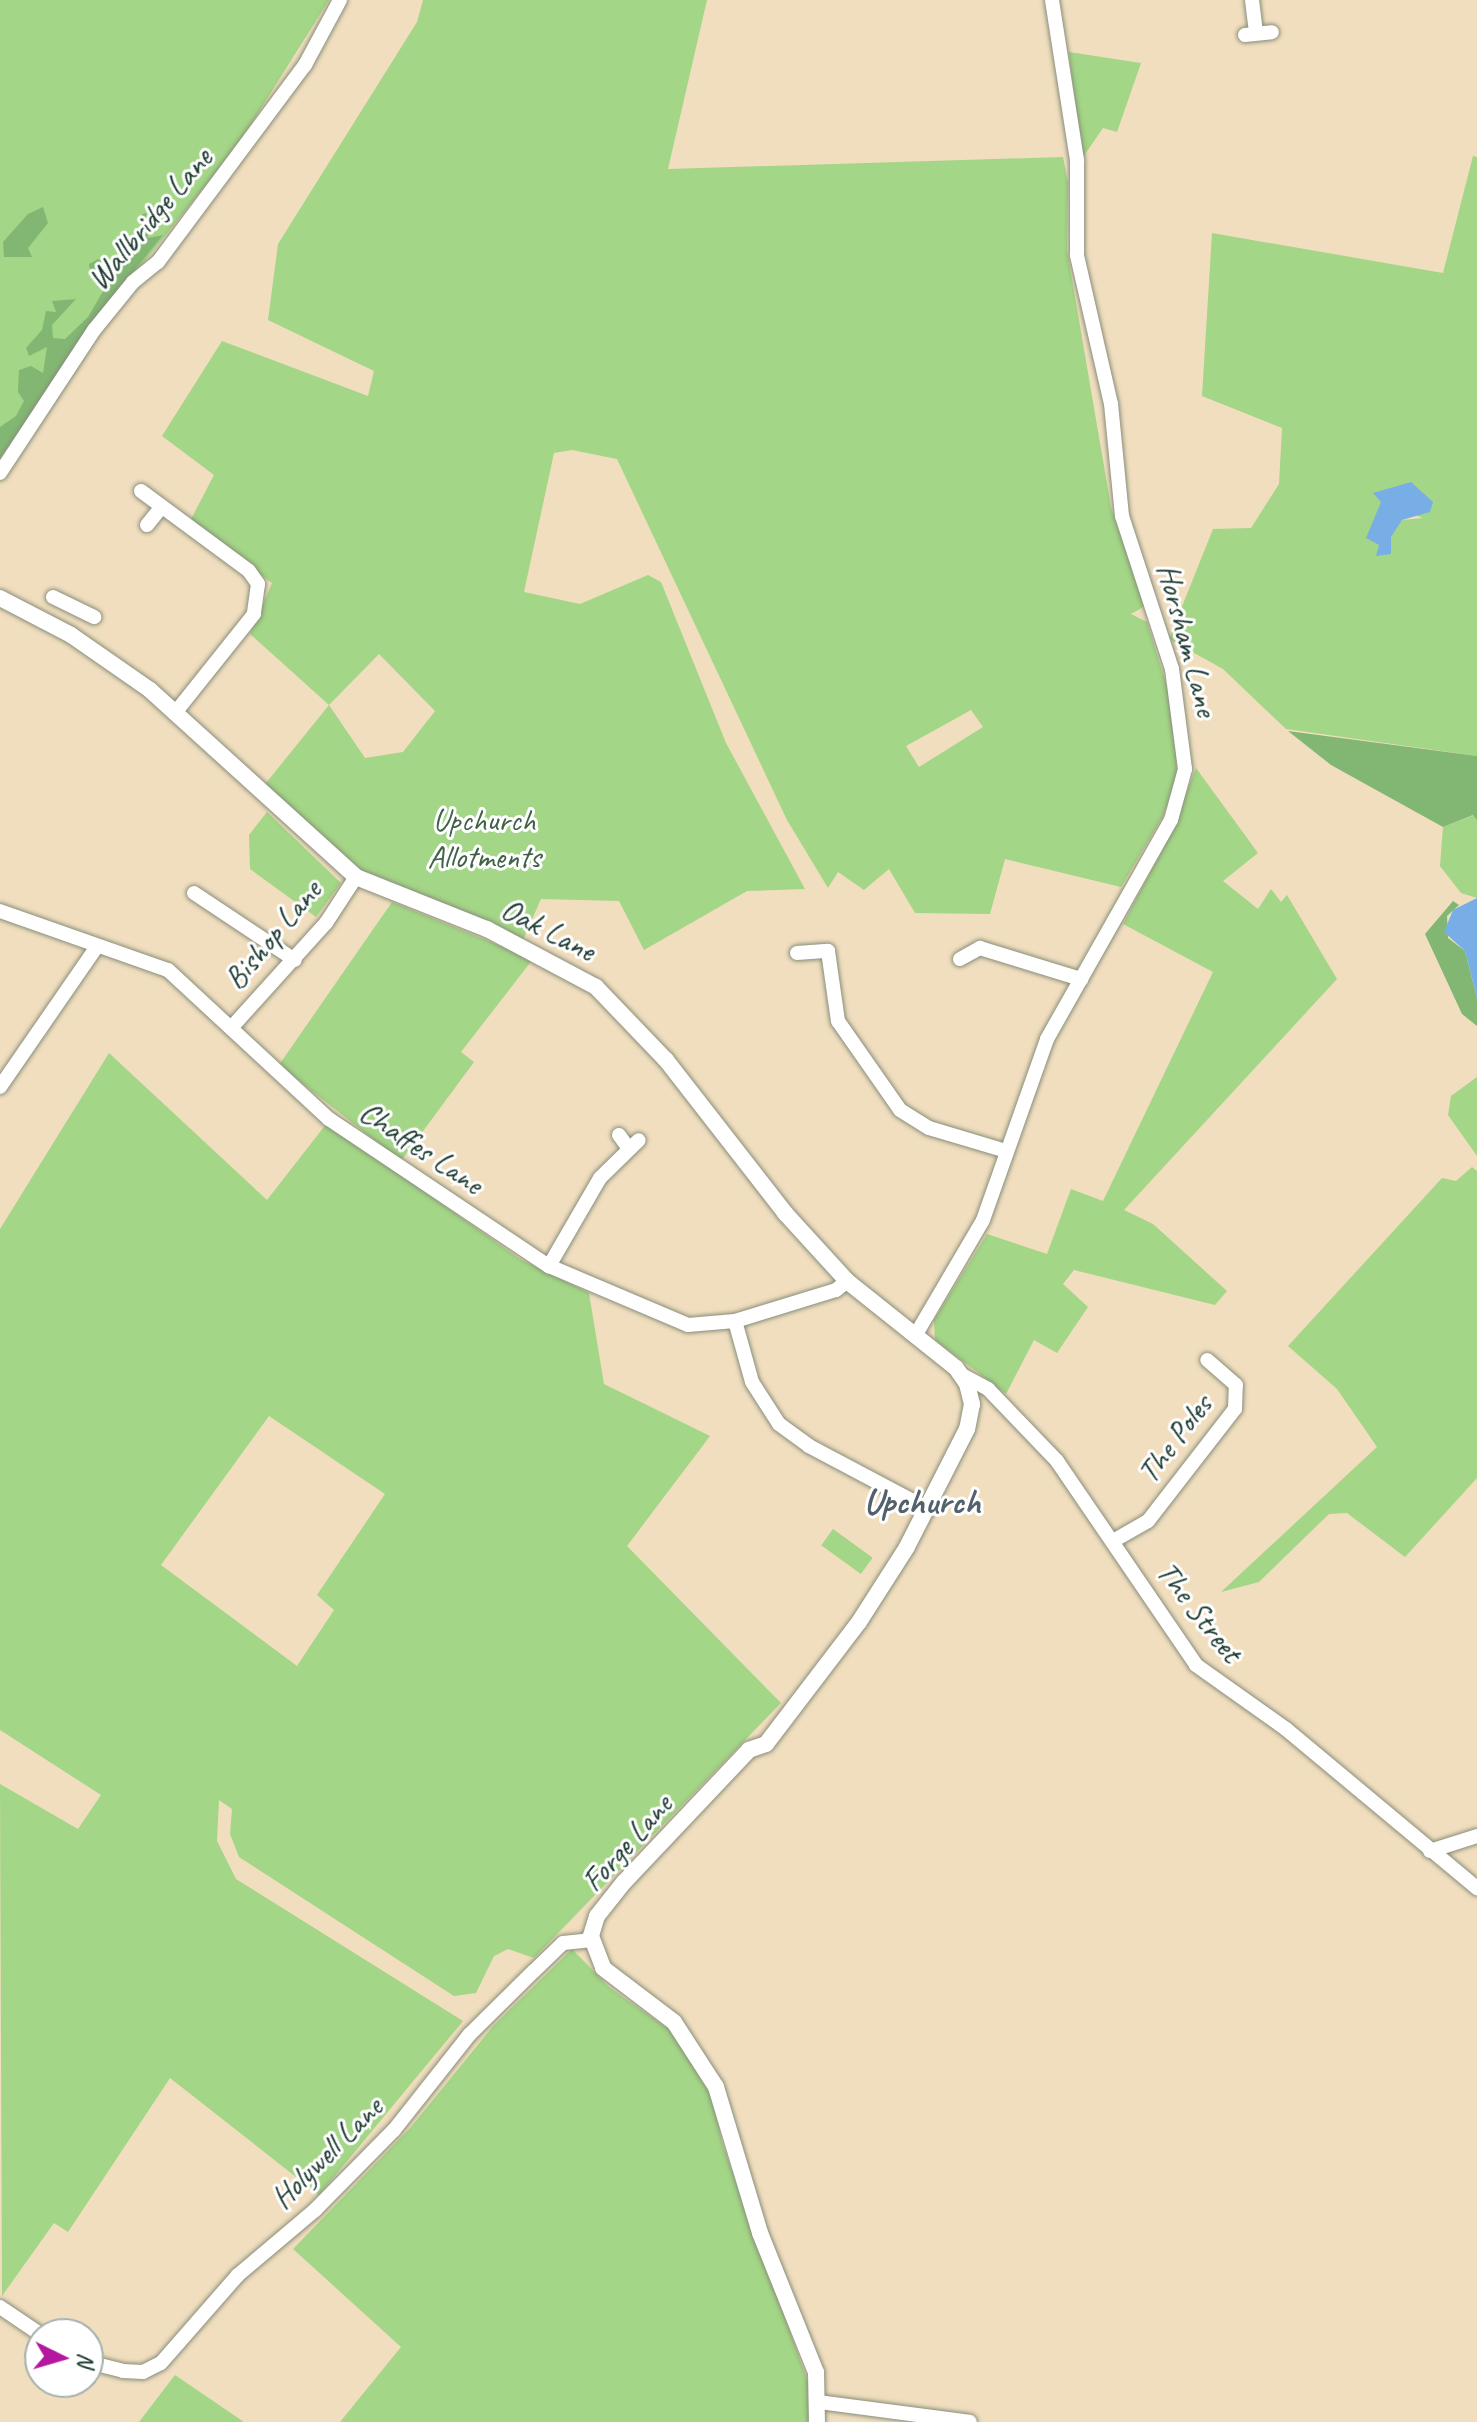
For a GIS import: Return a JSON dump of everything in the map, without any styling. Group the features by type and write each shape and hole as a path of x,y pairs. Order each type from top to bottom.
{"street":[{"name":"Wallbridge Lane","path":"0,473 94,330 133,282 158,262 305,65 340,0"},
{"name":"Horsham Lane","path":"915,1336 985,1216 1047,1039 1174,813 1186,746 1172,669 1122,516 1111,404 1077,255 1077,160 1052,0"},
{"path":"1252,0 1257,33"},
{"path":"141,491 249,571 259,593 254,614 175,713"},
{"path":"147,525 161,508"},
{"path":"53,597 94,617"},
{"name":"Oak Lane","path":"0,598 63,630 126,672 356,877 499,934 596,987 666,1060 785,1213 847,1281 962,1375 972,1400 970,1418"},
{"path":"63,630 74,607"},
{"name":"Bishop Lane","path":"231,1028 295,960 356,877"},
{"path":"194,893 295,960"},
{"name":"Chaffes Lane","path":"0,911 96,948 168,970 329,1119 549,1266 688,1325 735,1321 836,1290 847,1281"},
{"path":"0,1087 96,948"},
{"path":"960,959 980,948 1081,979"},
{"path":"797,953 828,951 837,1019 900,1110 929,1128 1006,1151"},
{"path":"549,1266 600,1178 634,1144 619,1135"},
{"path":"735,1321 754,1386 779,1424 809,1446 928,1509"},
{"name":"The Poles","path":"1113,1541 1148,1521 1235,1409 1236,1385 1207,1360"},
{"name":"The Street","path":"962,1375 977,1380 1057,1461 1196,1665 1232,1696 1286,1729 1477,1888"},
{"path":"972,1400 993,1399"},
{"name":"Forge Lane","path":"817,2422 816,2372 760,2233 716,2087 690,2040 606,1972 590,1940 597,1916 624,1882 749,1750 766,1744 859,1622 928,1509 970,1418"},
{"path":"1430,1851 1477,1836"},
{"name":"Holywell Lane","path":"104,2366 143,2372 161,2363 238,2275 315,2210 394,2130 469,2035 565,1942 590,1940"},
{"path":"0,2307 24,2323"},
{"path":"819,2402 970,2422"}],"green space":[{"path":"0,0 329,0 238,145 25,410 0,450"},
{"name":"Upchurch Allotments","path":"423,0 707,0 668,169 1063,157 1068,183 1067,250 1111,507 1145,606 1131,614 1147,622 1175,712 1177,777 1163,816 1121,887 1005,859 990,914 915,913 889,869 864,890 838,872 828,888 787,820 617,459 572,450 554,453 524,592 580,604 648,575 661,582 726,743 805,889 747,891 644,950 619,901 541,899 523,940 362,874 262,788 329,705 250,634 272,583 189,523 214,475 162,436 222,341 368,396 374,371 268,320 278,244 417,22","holes":["379,654 435,711 403,752 365,758 329,705","971,710 983,727 919,767 906,746"]},
{"path":"1069,52 1141,63 1117,132 1103,128 1081,160"},
{"path":"1473,156 1477,157 1477,756 1286,729 1223,669 1169,639 1213,529 1251,528 1279,484 1282,428 1202,396 1212,233 1443,273","holes":["1381,502 1423,518 1402,520 1379,545"]},
{"path":"43,207 48,223 28,248 32,257 4,257 3,242 28,214"},
{"path":"146,213 148,238 163,235 93,321 0,459 0,427 16,416 24,401 18,392 19,370 31,366 43,373 47,347 29,356 26,348 42,330 46,311 56,312 52,301 76,299 52,325 53,338 65,339 88,317 106,286 91,276 89,264 98,259 120,266 134,256 140,246 141,215"},
{"path":"1288,731 1477,756 1477,820 1473,815 1443,827 1331,765"},
{"path":"1196,768 1258,853 1223,881 1258,909 1271,889 1281,902 1287,895 1337,979 1124,1210 1153,1224 1227,1291 1215,1305 1074,1270 1063,1284 1088,1307 1057,1353 1034,1340 1006,1394 935,1340 934,1320 987,1234 1047,1254 1071,1189 1103,1201 1213,972 1123,924 1171,833"},
{"path":"267,812 341,883 316,917 250,869 249,835"},
{"path":"1474,815 1477,820 1477,898 1461,893 1440,866 1443,827"},
{"path":"1453,901 1459,905 1447,916 1448,938 1465,951 1477,998 1477,1026 1462,1014 1425,934"},
{"path":"392,902 533,959 461,1052 474,1062 401,1161 279,1065"},
{"path":"109,1053 267,1200 327,1123 520,1259 589,1293 604,1384 710,1436 627,1546 781,1703 534,1958 508,1949 494,1956 476,1993 454,1996 239,1857 230,1834 232,1809 219,1800 217,1841 236,1879 463,2021 319,2195 170,2078 68,2232 54,2223 2,2296 0,1784 78,1829 101,1795 0,1730 0,1229","holes":["269,1416 385,1494 317,1595 334,1610 297,1666 161,1565"]},
{"path":"1477,1077 1477,1156 1448,1115 1451,1096"},
{"path":"1472,1167 1477,1171 1477,1478 1405,1557 1347,1513 1329,1514 1259,1582 1221,1592 1377,1447 1337,1389 1288,1346 1442,1178 1456,1181"},
{"path":"833,1529 873,1558 861,1574 821,1545"},
{"path":"572,1949 609,1987 678,2036 711,2091 722,2143 813,2396 808,2422 340,2422 401,2347 293,2249 411,2127 494,2025"},
{"path":"175,2375 244,2422 139,2422"}],"water":[{"path":"1411,482 1433,502 1430,512 1402,520 1391,537 1391,554 1376,556 1379,545 1366,538 1381,502 1373,493"},
{"path":"1477,898 1477,998 1465,951 1444,932 1453,910"}],"district":[{"name":"Upchurch","path":"922,1502"}]}
